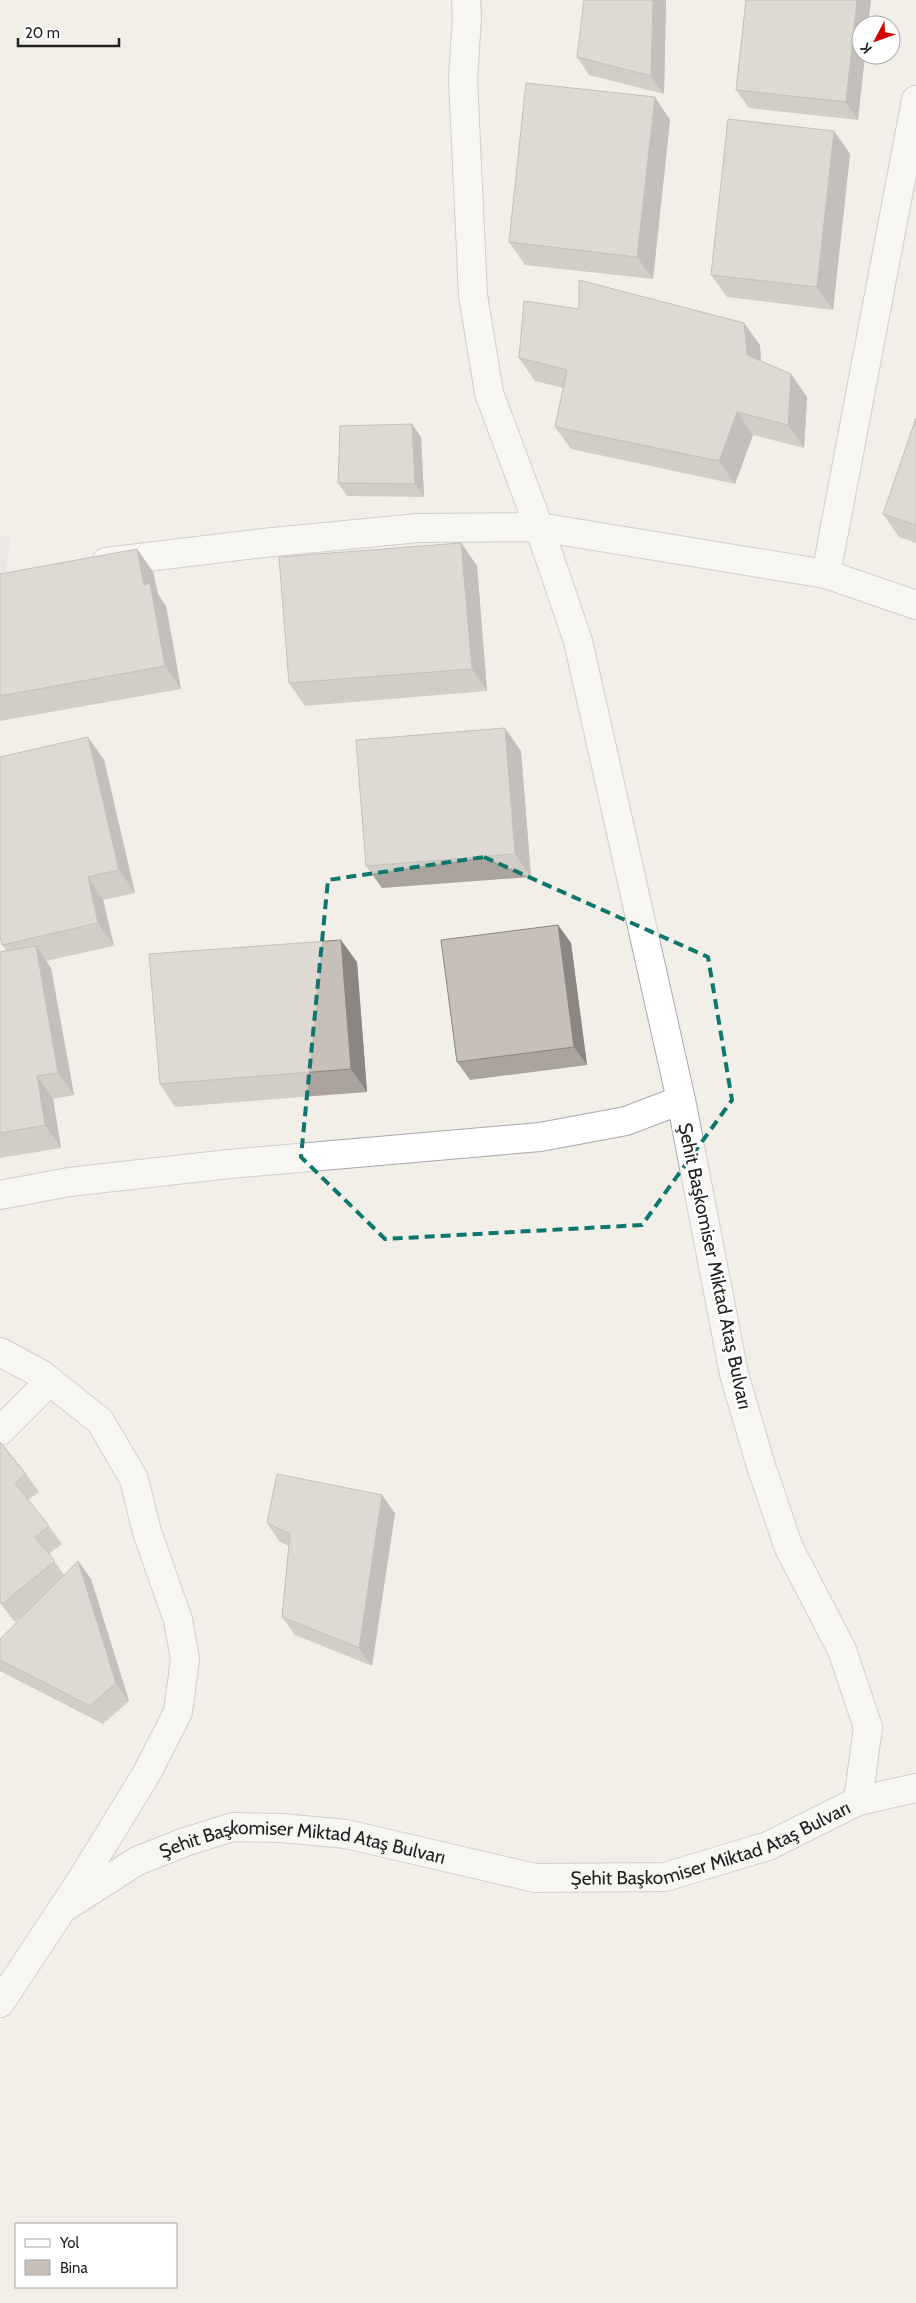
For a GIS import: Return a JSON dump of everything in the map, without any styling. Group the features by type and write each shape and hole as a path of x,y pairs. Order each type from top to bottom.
{"street":[{"name":"Şehit Başkomiser Miktad Ataş Bulvarı","path":"62,1909 137,1861 184,1842 233,1827 282,1828 346,1834 535,1878 665,1877 768,1846 858,1801 868,1727 842,1650 789,1548 761,1466 730,1354 681,1100 578,641 539,527 489,393 473,295 463,79 467,17 466,0"},
{"path":"826,574 916,100"},
{"path":"82,565 263,543 418,528 539,527 826,574 916,605"},
{"path":"0,1195 69,1182 219,1165 540,1137 626,1121 681,1100"},
{"path":"0,1352 50,1381 100,1420 134,1479 147,1532 178,1620 185,1659 178,1712 147,1773 62,1909 0,2003"},
{"path":"0,1431 50,1381"},
{"path":"858,1801 916,1788"}],"highlighted area":[{"path":"484,857 708,957 732,1100 642,1225 385,1239 301,1157 328,880"}],"shaded area":[{"path":"10,535 6,575 0,637 0,536"}],"building":[{"path":"584,0 653,0 651,76 577,57"},
{"path":"746,0 857,0 855,15 851,15 851,56 846,102 736,90"},
{"path":"526,83 655,97 637,257 509,242"},
{"path":"728,119 834,131 817,287 711,275"},
{"path":"579,280 744,323 747,355 791,374 788,425 737,412 719,461 555,427 567,370 519,358 524,301 579,309"},
{"path":"916,418 916,525 883,514"},
{"path":"412,424 415,484 338,483 340,426"},
{"path":"461,543 472,669 289,683 279,557"},
{"path":"137,549 144,585 150,583 165,666 0,696 0,574"},
{"path":"505,728 515,854 366,866 356,740"},
{"path":"88,737 119,870 88,877 98,923 2,945 0,936 0,757"},
{"path":"558,925 574,1047 457,1062 441,940"},
{"path":"341,940 351,1069 160,1084 149,954"},
{"path":"36,946 58,1073 37,1076 45,1125 0,1133 0,952"},
{"path":"0,1442 26,1474 15,1483 49,1526 35,1537 55,1561 2,1604 0,1601"},
{"path":"277,1474 382,1495 359,1648 282,1617 290,1534 267,1523"},
{"path":"78,1561 116,1683 90,1706 0,1660 0,1639"}]}
